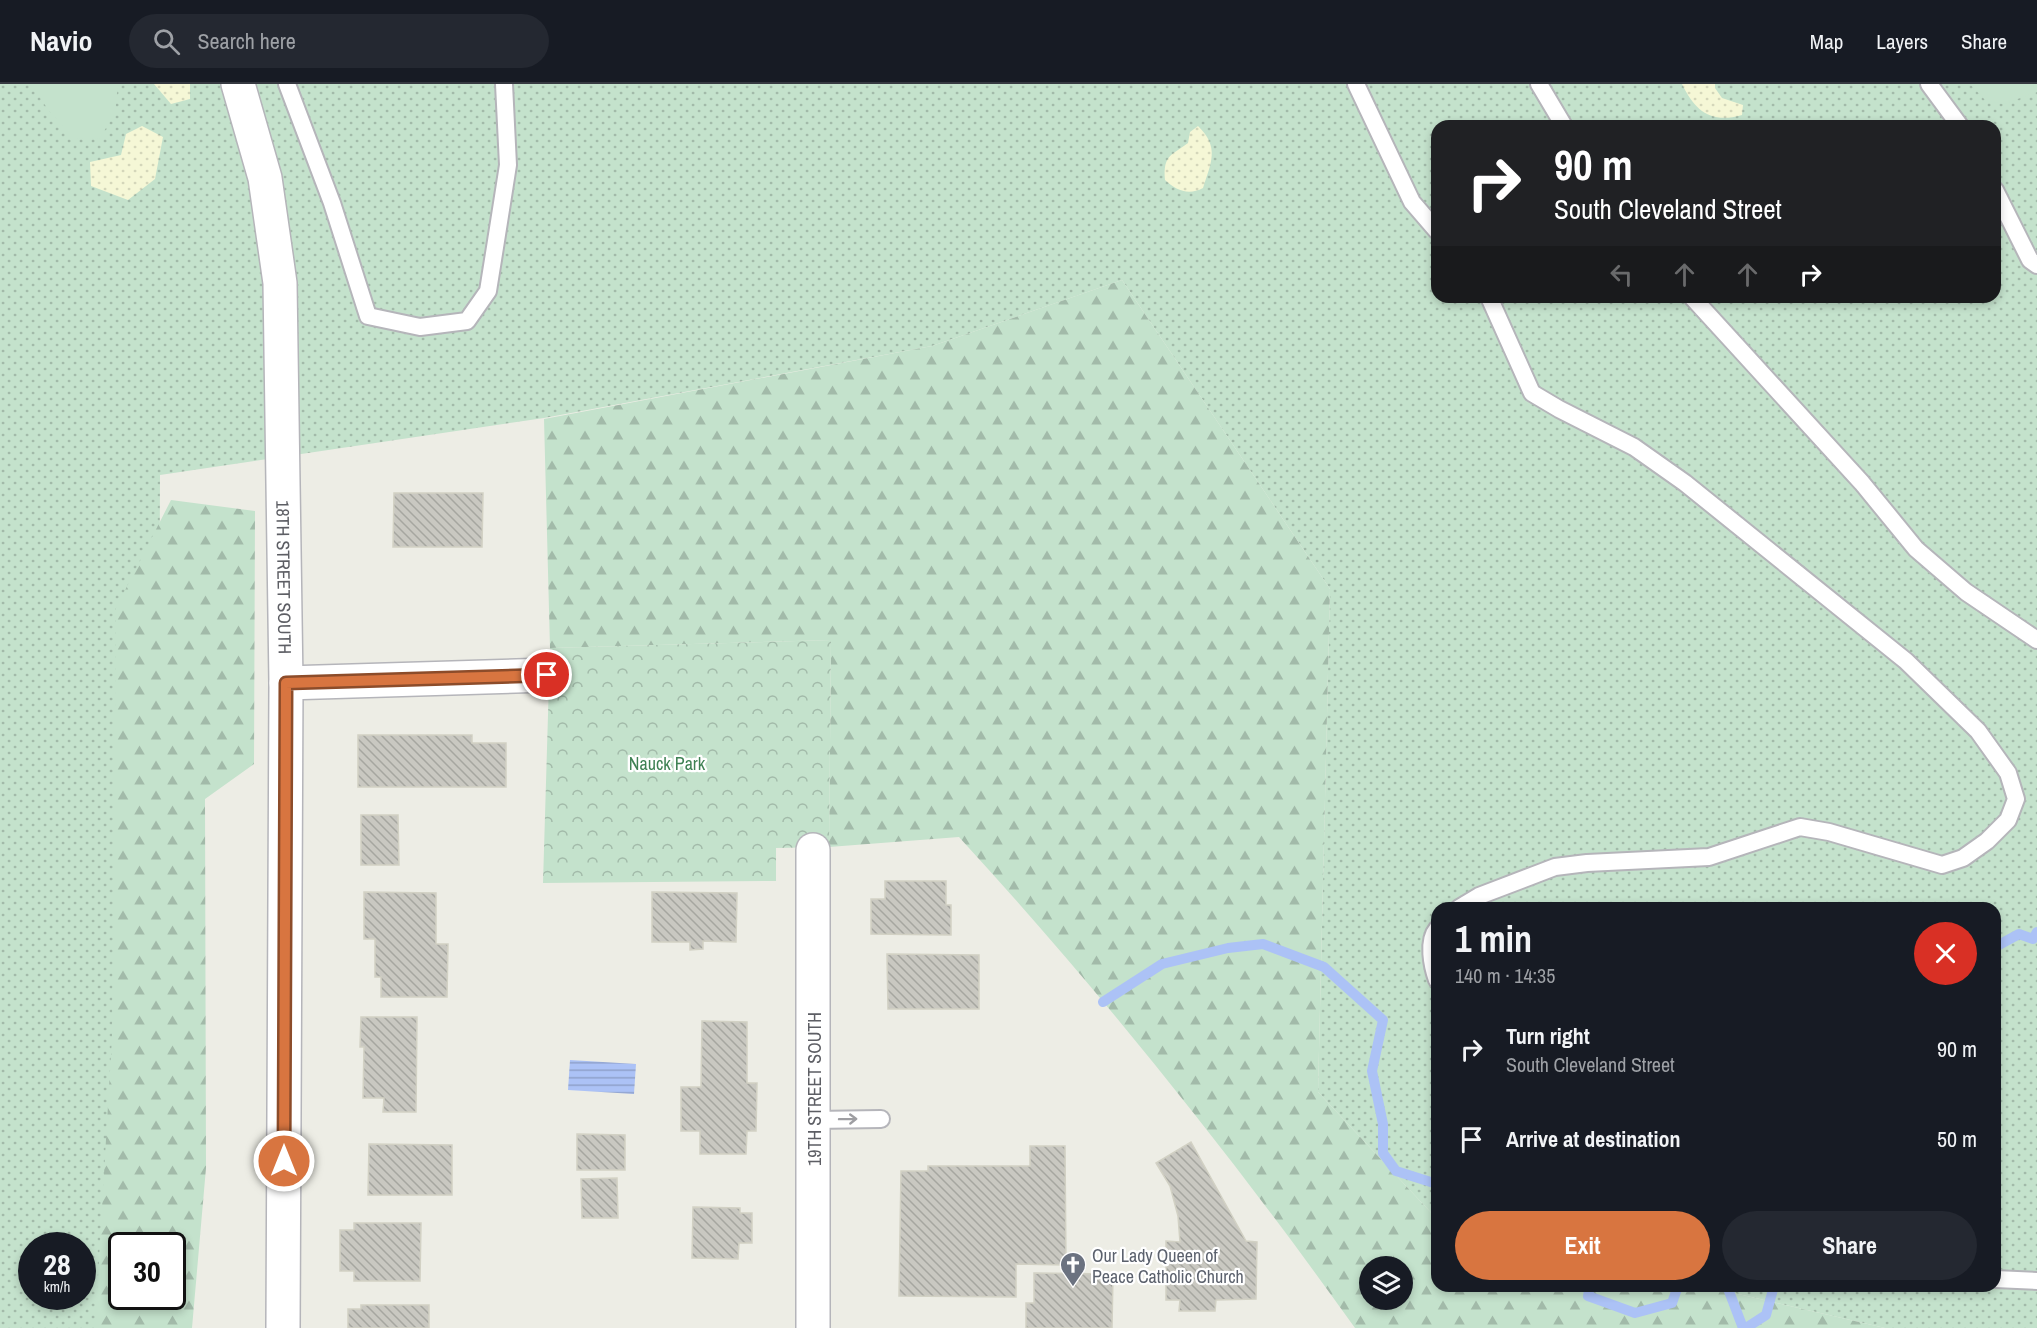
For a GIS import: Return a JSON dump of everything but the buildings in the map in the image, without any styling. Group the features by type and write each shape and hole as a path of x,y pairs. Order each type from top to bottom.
{"street":[{"name":"18TH STREET SOUTH","path":"238,84 265,178 280,283 286,683 283,1328"},
{"path":"286,683 547,675"},
{"name":"19TH STREET SOUTH","path":"813,850 813,1328"}],"lane":[{"path":"287,84 332,203 368,316 420,327 467,321 488,291 508,165 504,84"},
{"path":"1356,84 1412,202 1431,224"},
{"path":"1539,84 1560,120"},
{"path":"1929,84 1956,120"},
{"path":"2001,202 2030,260 2037,265"},
{"path":"1469,902 1555,867 1587,862 1709,857 1800,827 1839,835 1942,865 1963,858 1987,841 2008,820 2016,799 2008,773 1978,731 1889,647 1685,483 1634,447 1558,409 1532,393 1493,303"},
{"path":"1697,303 1862,483 1916,549 1966,592 2037,640"},
{"path":"814,1120 881,1119"},
{"path":"2001,1279 2037,1281"}],"green space":[{"path":"0,84 2037,84 2037,1328 1885,1328 1730,1292 2001,1292 2001,902 1431,902 1431,1213 1318,1092 1330,589 1122,280 932,346 544,418 160,475 157,1232 108,1232 108,1310 137,1310 157,1328 0,1328"},
{"path":"31,84 118,84 115,113 100,138 75,139 49,111"},
{"path":"1970,84 2037,84 2037,92 2004,104 1986,101"},
{"path":"1122,280 1330,589 1318,1092 1431,1213 1431,1292 1730,1292 1885,1328 1355,1328 1213,1138 1115,1016 959,837 829,847 831,640 550,648 544,419 932,346"},
{"path":"171,500 255,511 254,764 205,799 206,1168 192,1328 95,1328 112,1037 116,608"},
{"name":"Nauck Park","path":"831,640 829,847 776,848 776,881 543,883 550,648"}],"sand":[{"path":"154,84 190,84 190,99 171,104"},
{"path":"1682,84 1715,84 1722,98 1743,105 1742,115 1721,118 1705,113 1692,102"},
{"path":"142,126 163,137 155,179 128,200 91,186 90,162 121,155 126,134"},
{"path":"1198,126 1209,141 1211,163 1203,188 1192,192 1182,191 1165,180 1165,166 1169,157 1188,143 1190,132"}],"water":[{"path":"570,1060 636,1064 634,1094 568,1090"}],"waterway":[{"path":"2001,944 2019,934 2033,939 2037,932"},
{"path":"1103,1002 1162,964 1228,948 1263,944 1324,967 1383,1020 1372,1071 1383,1124 1383,1153 1396,1171 1431,1182"},
{"path":"1589,1292 1588,1296 1635,1313 1672,1303 1676,1292"},
{"path":"1729,1292 1743,1328"},
{"path":"1746,1328 1766,1315 1772,1292"}],"place":[{"name":"Our Lady Queen of Peace Catholic Church","path":"1073,1288"}],"route":[{"path":"284,1161 286,683 547,675"}]}
